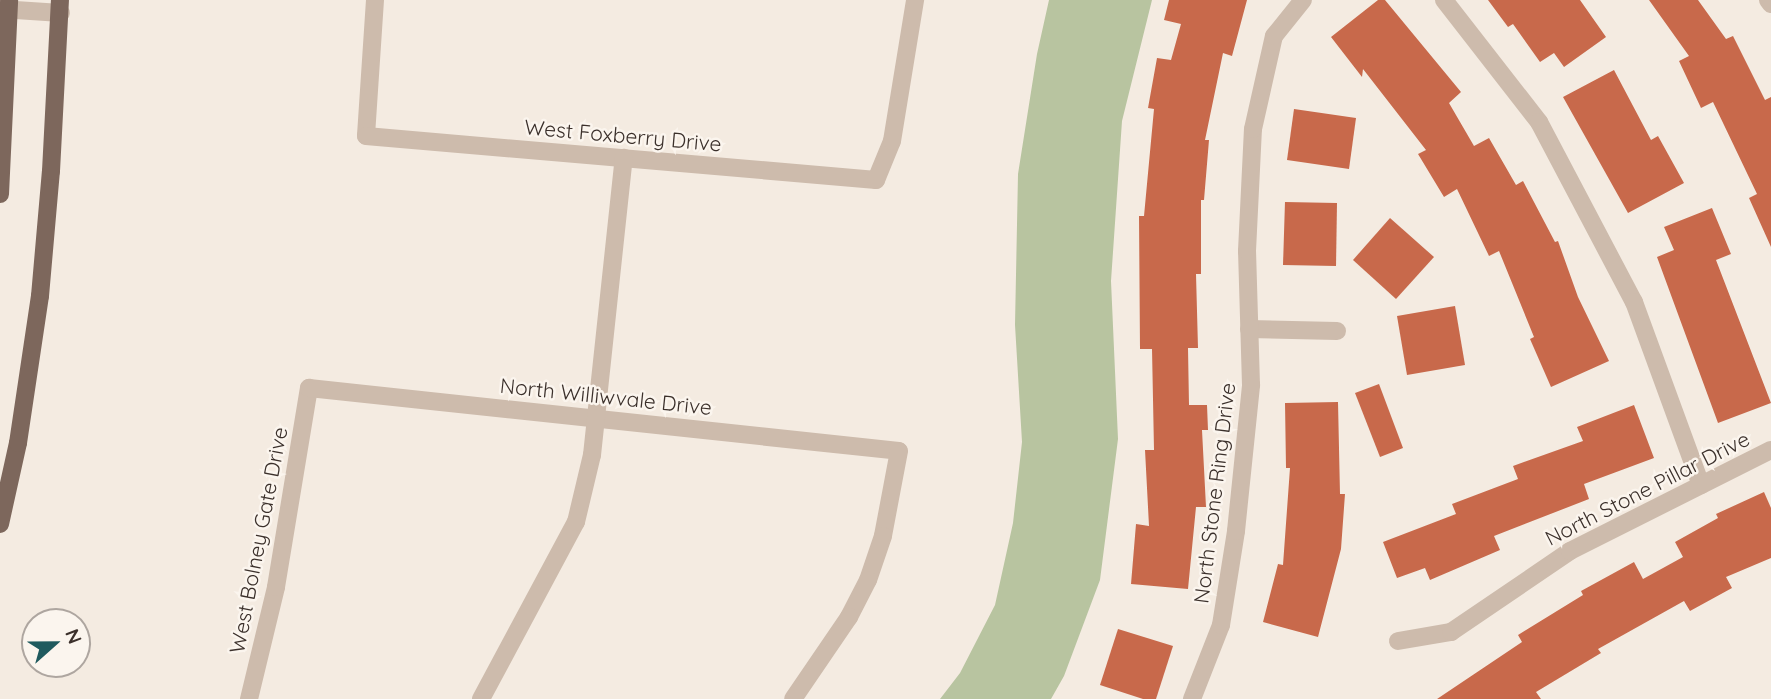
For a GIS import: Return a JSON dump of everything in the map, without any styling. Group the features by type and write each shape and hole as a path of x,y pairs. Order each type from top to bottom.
{"main road":[{"path":"0,194 6,6"},
{"path":"0,524 18,443 40,296 61,7"}],"street":[{"name":"West Foxberry Drive","path":"375,0 366,136 876,180 892,141 915,0"},
{"name":"North Stone Ring Drive","path":"1192,699 1222,625 1236,531 1251,385 1247,251 1253,129 1274,36 1303,0"},
{"path":"1444,0 1539,121 1634,302 1700,485"},
{"path":"6,6 61,7"},
{"path":"481,699 576,522 592,455 624,158"},
{"path":"1249,329 1337,331"},
{"name":"North Williwvale Drive","path":"309,388 899,450 883,536 868,580 849,618 793,699"},
{"name":"West Bolney Gate Drive","path":"249,699 276,587 309,388"},
{"name":"North Stone Pillar Drive","path":"1398,641 1451,632 1570,551 1771,450"}],"green space":[{"path":"1049,0 1152,0 1122,121 1111,281 1118,439 1100,580 1064,676 1051,699 940,699 960,673 995,605 1013,523 1022,442 1015,325 1018,174 1037,54"}],"building":[{"path":"1169,0 1247,0 1232,56 1223,53 1205,140 1209,140 1204,200 1201,200 1201,274 1196,274 1198,348 1188,348 1189,405 1207,405 1208,430 1202,430 1206,507 1196,507 1188,589 1131,584 1136,524 1149,526 1145,450 1154,450 1152,349 1140,349 1139,216 1144,216 1154,109 1148,108 1157,58 1171,60 1181,24 1164,20"},
{"path":"1378,0 1385,0 1461,92 1449,103 1474,146 1489,138 1516,185 1523,181 1555,242 1558,241 1578,297 1609,361 1551,387 1530,339 1534,337 1499,251 1489,256 1457,189 1444,197 1418,154 1426,150 1363,69 1362,77 1331,37"},
{"path":"1488,0 1580,0 1606,37 1564,67 1554,53 1540,62 1513,24 1508,27"},
{"path":"1649,0 1698,0 1726,39 1733,36 1765,100 1771,97 1771,247 1749,198 1757,194 1713,102 1701,108 1679,61 1689,56"},
{"path":"1614,70 1651,140 1658,136 1684,183 1628,213 1563,97"},
{"path":"1294,109 1356,118 1349,169 1287,160"},
{"path":"1285,202 1337,203 1336,266 1283,265"},
{"path":"1712,208 1731,254 1716,260 1771,403 1718,423 1657,257 1674,250 1664,227"},
{"path":"1390,218 1434,257 1396,299 1353,260"},
{"path":"1455,306 1465,365 1407,375 1397,316"},
{"path":"1379,384 1403,448 1380,457 1355,393"},
{"path":"1338,402 1340,494 1345,494 1341,549 1318,637 1263,622 1278,564 1283,565 1290,468 1286,468 1285,403"},
{"path":"1634,405 1654,458 1584,484 1589,499 1494,536 1500,550 1430,580 1425,568 1397,578 1383,542 1456,514 1452,504 1518,479 1513,466 1583,441 1577,427"},
{"path":"1764,492 1771,508 1771,558 1726,577 1732,588 1690,611 1684,601 1598,649 1601,653 1536,692 1541,699 1437,699 1522,642 1518,635 1583,595 1581,591 1634,562 1643,579 1683,557 1675,542 1718,518 1716,514"},
{"path":"1118,629 1173,646 1156,699 1143,699 1100,685"}]}
